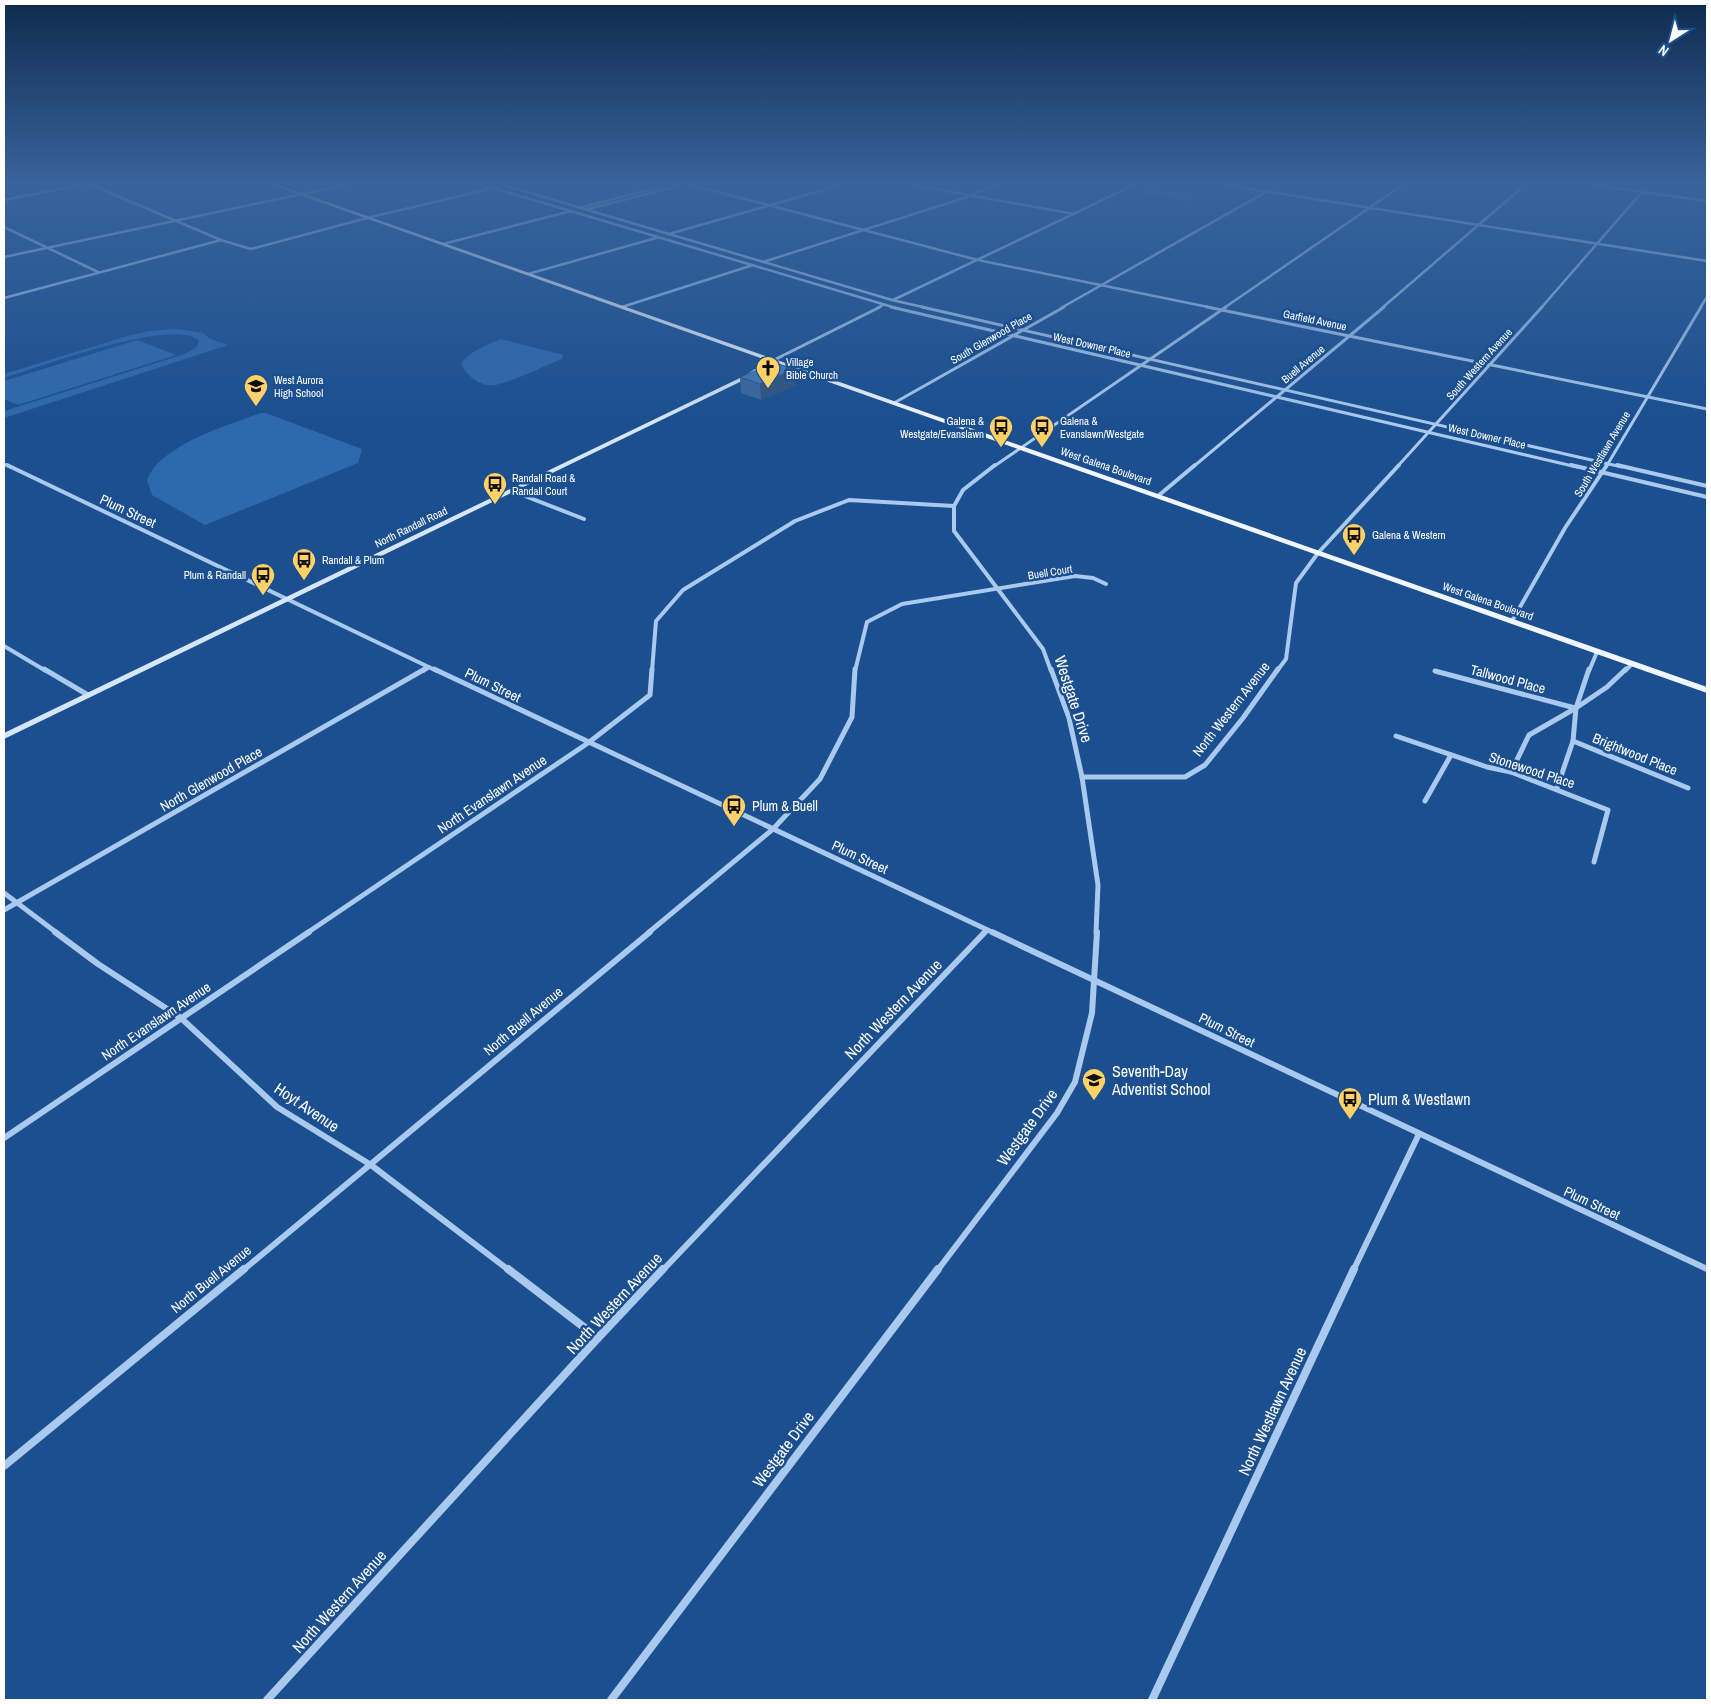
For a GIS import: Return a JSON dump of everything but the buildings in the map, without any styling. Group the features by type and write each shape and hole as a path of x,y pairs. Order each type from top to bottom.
{"main road":[{"name":"West Galena Boulevard","path":"498,264 1707,690"},
{"name":"North Randall Road","path":"4,736 744,378 772,361"}],"street":[{"path":"79,264 98,273"},
{"path":"4,298 133,264"},
{"path":"528,274 565,264"},
{"name":"West Downer Place","path":"743,264 882,305 1707,497"},
{"path":"622,307 759,264"},
{"name":"West Downer Place","path":"768,264 892,300 1148,360 1707,486"},
{"path":"772,361 892,300 970,264"},
{"name":"Garfield Avenue","path":"995,264 1707,409"},
{"name":"South Glenwood Place","path":"894,403 1140,264"},
{"path":"954,506 963,490 1020,448 1290,264"},
{"name":"Buell Avenue","path":"1158,496 1350,336 1433,264"},
{"name":"South Western Avenue","path":"1318,553 1380,484 1437,425 1579,264"},
{"name":"South Westlawn Avenue","path":"1512,621 1565,528 1608,464 1646,396 1707,296"},
{"name":"Plum Street","path":"4,464 588,743 987,930 1096,978 1419,1134 1707,1269"},
{"path":"512,491 584,519"},
{"name":"North Evanslawn Avenue","path":"4,1138 588,743 650,695 656,620 682,590 795,521 848,500 954,506"},
{"name":"Westgate Drive","path":"610,1700 1057,1113 1075,1082 1092,1013 1096,978 1098,885 1082,776 1069,718 1043,649 954,531 954,506"},
{"name":"North Western Avenue","path":"1082,776 1185,777 1205,765 1243,718 1286,659 1296,583 1318,553"},
{"name":"Buell Court","path":"996,589 1076,576 1093,578 1106,584"},
{"name":"North Buell Avenue","path":"4,1466 371,1165 773,829 820,779 852,717 855,664 867,622 902,604 996,589"},
{"path":"4,646 88,695"},
{"path":"1558,788 1573,741 1576,708 1586,674 1597,652"},
{"path":"1511,772 1528,735 1576,708 1606,687 1632,664"},
{"name":"North Glenwood Place","path":"4,910 429,667"},
{"name":"Tallwood Place","path":"1436,671 1576,708"},
{"name":"Stonewood Place","path":"1396,736 1487,767 1511,772 1558,788 1608,810 1594,862"},
{"name":"Brightwood Place","path":"1573,741 1688,788"},
{"path":"1425,801 1451,755"},
{"name":"Hoyt Avenue","path":"4,894 98,964 181,1018 277,1107 371,1165 598,1338"},
{"name":"North Western Avenue","path":"267,1700 598,1338 987,930"},
{"name":"North Westlawn Avenue","path":"1152,1700 1296,1390 1419,1134"}],"shaded area":[{"path":"177,329 203,333 210,339 228,345 4,418 4,411 185,354 197,347 199,341 185,335 163,335 135,339 74,355 4,378 4,374 131,335 150,331"},
{"path":"501,339 563,355 562,359 503,383 485,385 480,383 466,372 461,363 484,346"},
{"path":"137,340 176,355 18,405 4,399 4,381"},
{"path":"261,413 266,413 362,449 358,463 205,525 152,495 147,480 154,468 166,456 214,430"}],"place":[{"name":"Village Bible Church","path":"768,389"},
{"name":"West Aurora High School","path":"256,407"},
{"name":"Galena & Westgate/Evanslawn","path":"1001,448"},
{"name":"Galena & Evanslawn/Westgate","path":"1042,448"},
{"name":"Randall Road & Randall Court","path":"495,505"},
{"name":"Galena & Western","path":"1354,556"},
{"name":"Randall & Plum","path":"304,581"},
{"name":"Plum & Randall","path":"263,596"},
{"name":"Plum & Buell","path":"734,827"},
{"name":"Seventh-Day Adventist School","path":"1094,1101"},
{"name":"Plum & Westlawn","path":"1350,1120"}]}
